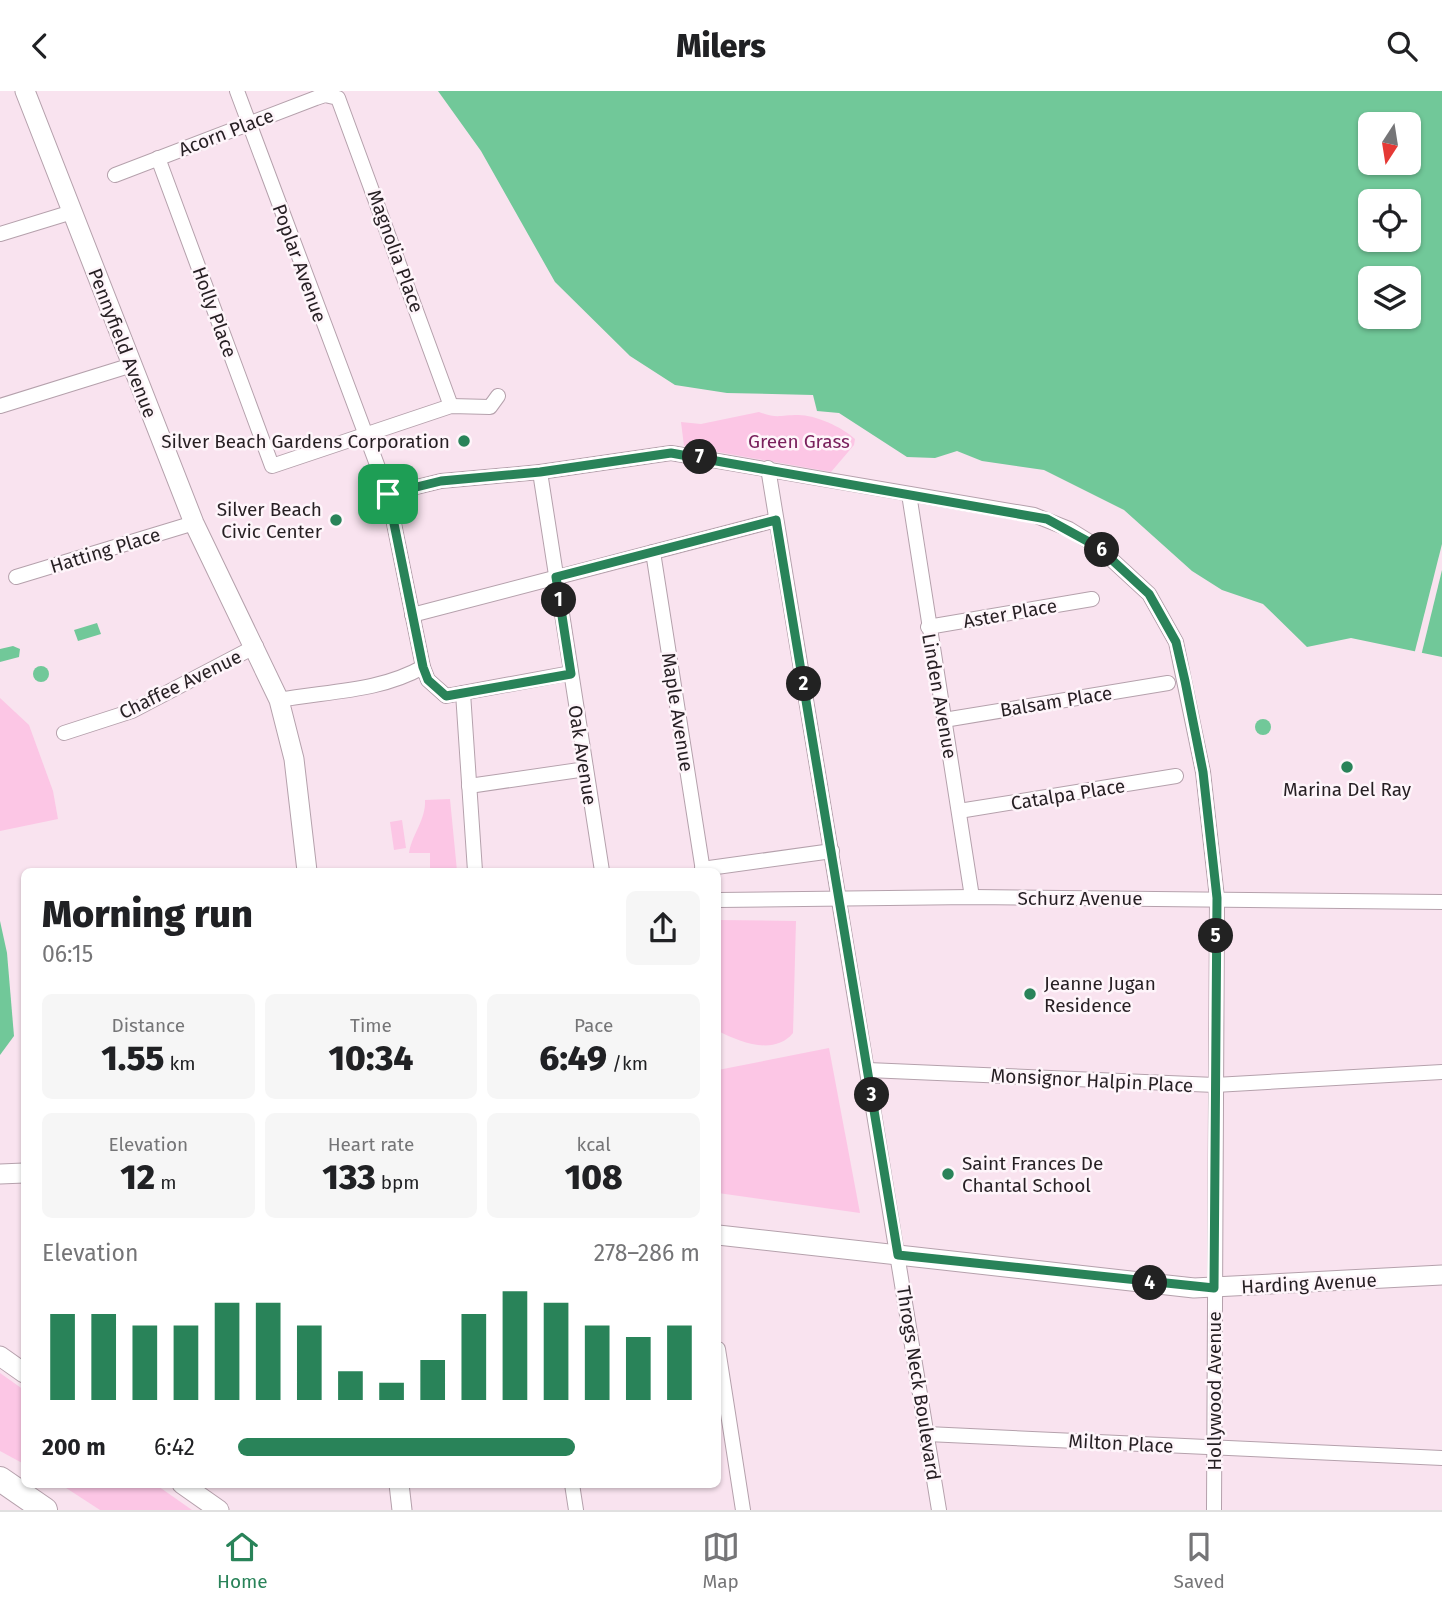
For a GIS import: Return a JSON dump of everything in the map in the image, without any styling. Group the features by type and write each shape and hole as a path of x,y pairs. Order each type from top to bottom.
{"highway":[{"path":"0,1479 45,1510"},
{"path":"0,1489 37,1510"}],"street":[{"name":"Pennyfield Avenue","path":"25,91 194,523 256,646 279,700 294,759 307,868"},
{"name":"Poplar Avenue","path":"237,91 388,494 423,667"},
{"name":"Acorn Place","path":"115,175 325,95 338,98"},
{"name":"Magnolia Place","path":"338,98 451,406"},
{"name":"Holly Place","path":"158,158 272,466 364,435"},
{"path":"0,234 72,212"},
{"path":"0,406 132,365"},
{"path":"364,435 451,406 490,407 498,396"},
{"name":"Hollywood Avenue","path":"388,494 441,481 540,472 671,453 1047,519 1091,542 1149,594 1176,642 1203,772 1217,898 1214,1510"},
{"name":"Throgs Neck Boulevard","path":"768,468 939,1510"},
{"name":"Oak Avenue","path":"540,472 602,868"},
{"name":"Linden Avenue","path":"909,494 972,897"},
{"path":"412,615 776,520"},
{"name":"Hatting Place","path":"16,577 194,523"},
{"name":"Maple Avenue","path":"653,552 703,868"},
{"name":"Aster Place","path":"928,627 1092,599"},
{"name":"Chaffee Avenue","path":"64,733 132,711 256,646"},
{"path":"279,700 386,683 423,667 428,680 446,696 571,674"},
{"name":"Balsam Place","path":"944,720 1168,683"},
{"path":"463,693 475,868"},
{"path":"469,786 586,769"},
{"name":"Catalpa Place","path":"959,811 1176,776"},
{"path":"717,868 832,851"},
{"name":"Schurz Avenue","path":"721,900 1217,898 1441,906"},
{"name":"Monsignor Halpin Place","path":"868,1070 1215,1085 1442,1072"},
{"path":"0,1174 21,1173"},
{"name":"Harding Avenue","path":"721,1235 1214,1288 1442,1275"},
{"path":"0,1356 21,1371"},
{"path":"721,1368 743,1510"},
{"name":"Milton Place","path":"927,1434 1442,1458"},
{"path":"188,1488 219,1510"},
{"path":"399,1488 402,1510"},
{"path":"573,1488 576,1510"}],"green space":[{"name":"Green Grass","path":"759,412 775,416 798,415 821,419 850,435 855,439 854,445 831,472 684,446 681,422 701,424"},
{"path":"0,698 29,725 53,791 58,819 0,831"},
{"path":"450,799 457,868 430,868 430,853 409,853 423,814 425,800"},
{"path":"402,820 406,848 394,850 390,822"},
{"path":"721,920 796,921 793,1033 785,1040 767,1045 736,1039 721,1032"},
{"path":"829,1048 860,1213 721,1193 721,1069"},
{"path":"0,1373 21,1388 21,1462 0,1451"},
{"path":"66,1488 161,1488 192,1510 100,1510"}],"shaded area":[{"path":"438,91 1442,91 1442,657 1351,638 1307,647 1263,604 1222,590 1192,571 1124,510 1044,470 982,461 957,451 935,458 907,457 839,413 817,411 813,395 727,393 675,385 630,356 555,282 481,151"},
{"path":"97,623 101,634 78,641 74,630"},
{"path":"13,646 20,649 19,657 0,662 0,649"},
{"path":"38,666 44,666 49,674 47,680 38,682 33,677 33,671"},
{"path":"1263,719 1271,727 1263,735 1255,727"},
{"path":"0,921 7,953 14,1036 0,1055"}],"pier":[{"path":"1442,544 1442,570 1421,656 1414,655"}],"place":[{"name":"Silver Beach Gardens Corporation","path":"464,441"},
{"name":"Silver Beach Civic Center","path":"336,520"},
{"name":"Marina Del Ray","path":"1347,767"},
{"name":"Jeanne Jugan Residence","path":"1030,994"},
{"name":"Saint Frances De Chantal School","path":"948,1174"}],"route":[{"path":"671,453 1047,519 1084,537 1122,567 1149,594 1176,642 1203,772 1217,898 1214,1288 898,1255 776,520 556,577 571,674 446,696 428,680 423,667 388,494 441,481 540,472 646,454 671,453"}]}
